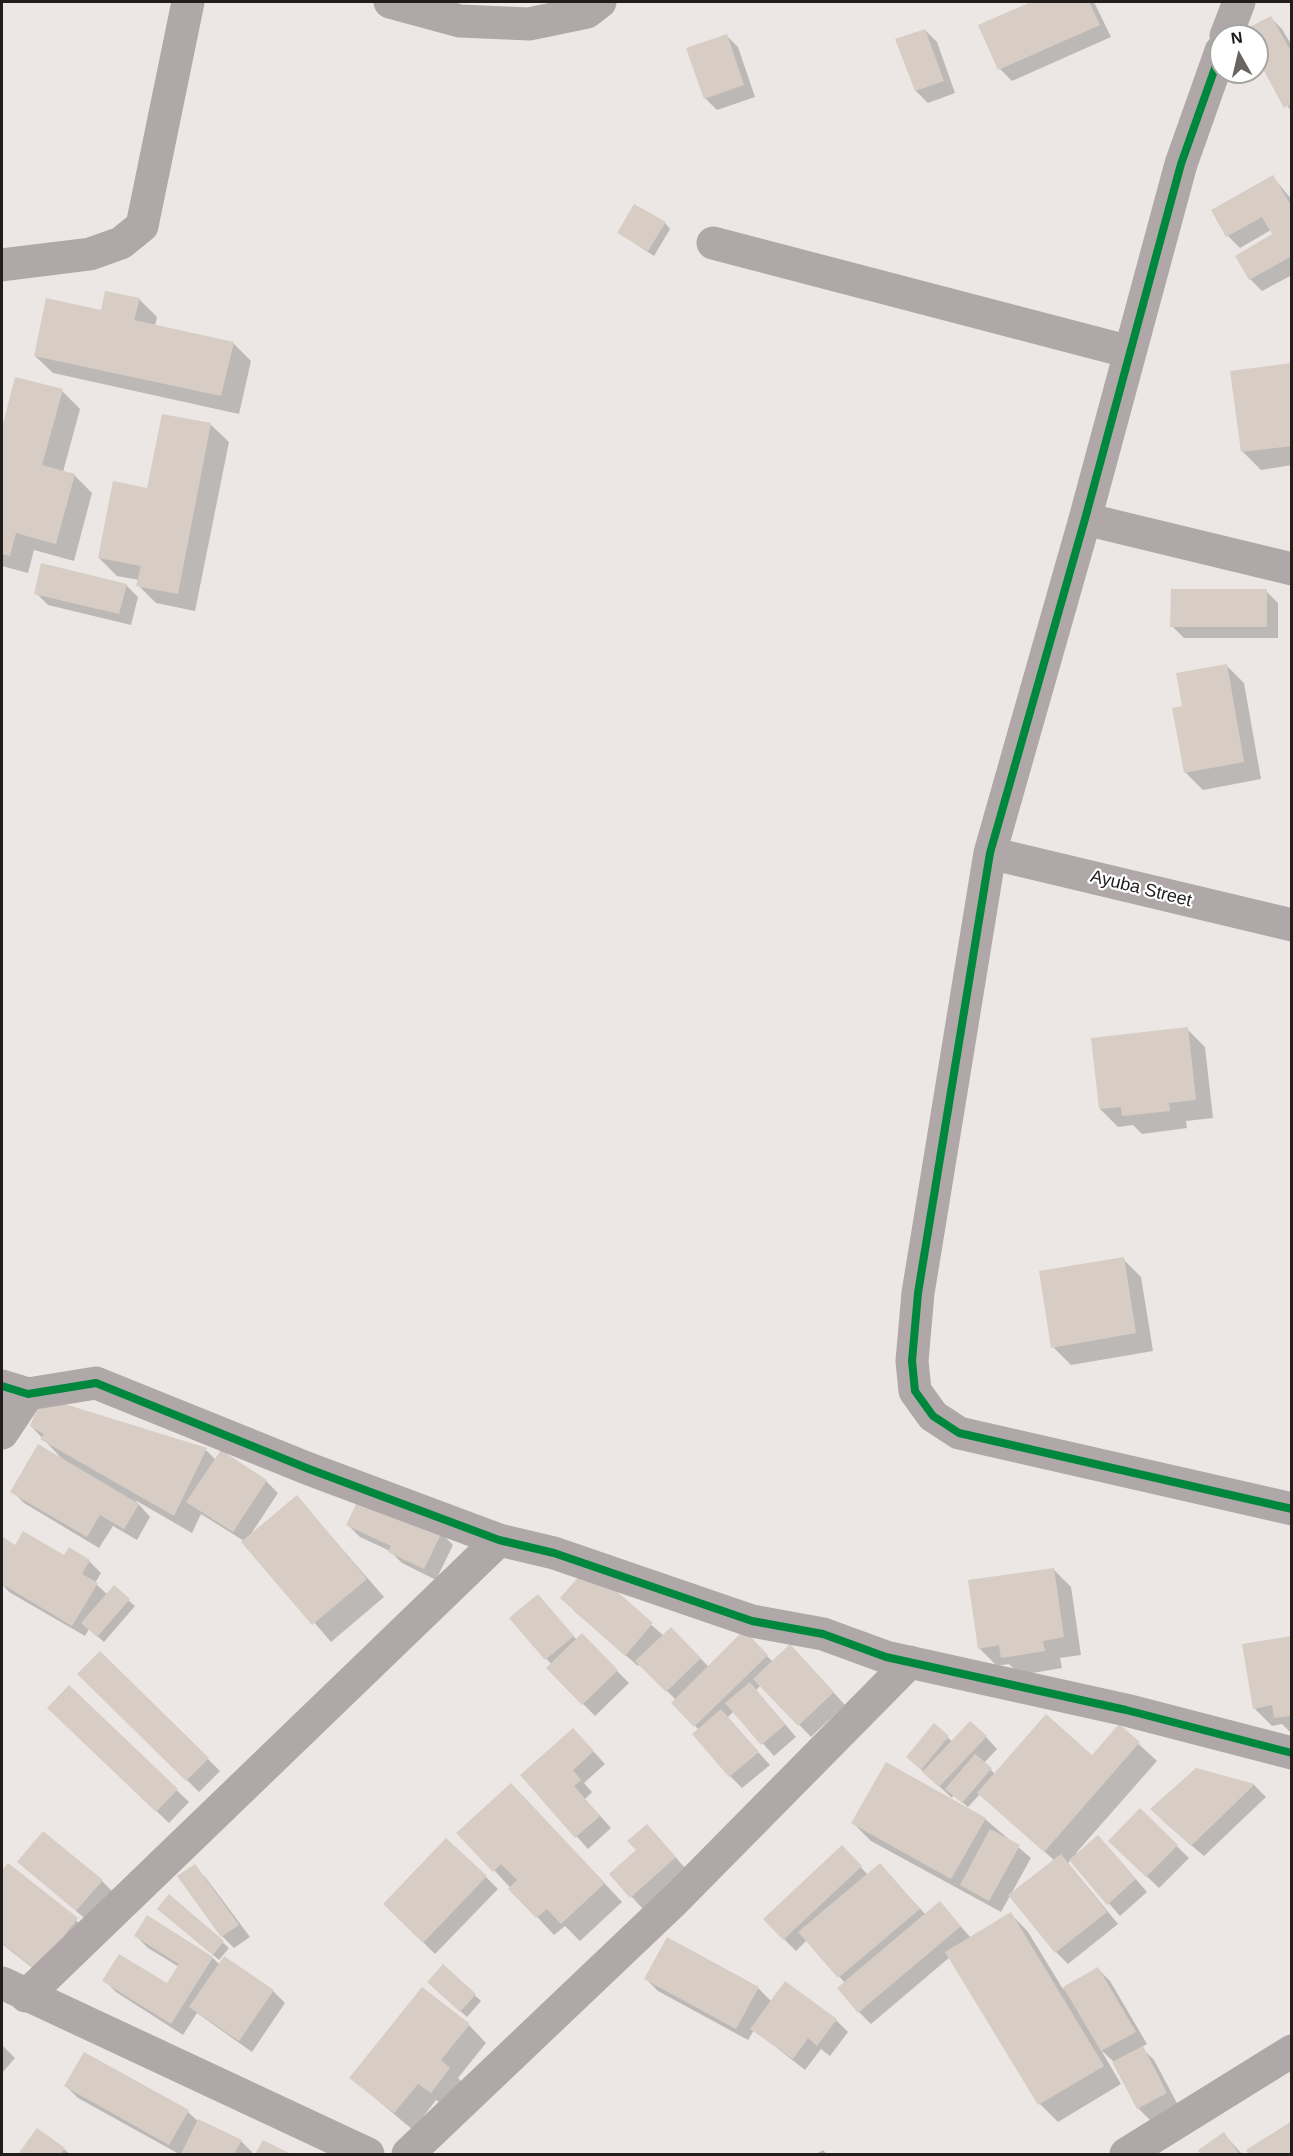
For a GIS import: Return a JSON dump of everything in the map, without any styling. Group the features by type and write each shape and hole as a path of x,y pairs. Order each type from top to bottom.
{"street":[{"path":"2,265 90,254 121,243 142,226 188,2"},
{"path":"390,2 460,21 529,24 587,12 600,2"},
{"path":"1231,24 1239,2"},
{"path":"1209,84 1180,164 1085,519 990,853 915,1313 912,1361 915,1391 933,1416 959,1433 1292,1509"},
{"path":"712,243 1130,352"},
{"path":"1085,519 1292,569"},
{"name":"Ayuba Street","path":"990,853 1292,925"},
{"path":"2,1433 15,1390 96,1383 309,1469 499,1540 564,1556 752,1621 823,1634 886,1657 1126,1710 1292,1753"},
{"path":"368,2154 14,1990 499,1540"},
{"path":"408,2154 675,1899 910,1662"},
{"path":"1126,2154 1292,2051"}],"building":[{"path":"1031,2 1089,2 1100,25 998,70 978,25"},
{"path":"1271,16 1292,53 1292,104 1284,108 1269,80 1269,24 1256,24"},
{"path":"925,29 944,81 915,91 895,39"},
{"path":"727,34 744,85 704,99 686,48"},
{"path":"1273,175 1292,207 1292,256 1249,280 1235,256 1272,234 1262,217 1226,237 1211,210"},
{"path":"634,204 666,222 648,251 617,233"},
{"path":"105,291 140,298 134,320 234,342 221,396 34,356 46,298 101,310"},
{"path":"1292,363 1292,446 1241,452 1230,371"},
{"path":"15,377 63,389 42,465 75,474 56,544 16,533 10,556 2,554 2,428"},
{"path":"162,414 211,423 178,594 136,586 141,566 98,558 113,481 147,488"},
{"path":"41,563 127,584 119,614 34,594"},
{"path":"1171,589 1267,589 1267,627 1170,627"},
{"path":"1227,664 1244,762 1184,773 1172,708 1182,706 1176,673"},
{"path":"1188,1027 1196,1100 1169,1103 1170,1111 1122,1116 1121,1107 1099,1109 1091,1038"},
{"path":"1124,1257 1136,1333 1051,1348 1039,1271"},
{"path":"42,1397 207,1448 174,1516 40,1439 44,1434 30,1426"},
{"path":"38,1444 139,1504 124,1529 100,1515 87,1537 10,1492"},
{"path":"221,1450 267,1480 233,1532 186,1502"},
{"path":"361,1494 442,1532 424,1569 388,1552 391,1546 346,1525"},
{"path":"297,1495 367,1579 312,1625 241,1542"},
{"path":"23,1531 64,1555 69,1547 90,1560 82,1574 98,1583 72,1626 2,1584 3,1537 15,1545"},
{"path":"588,1566 653,1623 625,1656 560,1598"},
{"path":"1054,1568 1064,1637 1043,1641 1045,1651 1001,1658 999,1645 978,1649 968,1580"},
{"path":"114,1585 130,1599 97,1637 81,1623"},
{"path":"538,1594 574,1636 545,1660 509,1618"},
{"path":"671,1627 701,1658 666,1692 635,1661"},
{"path":"744,1630 768,1655 694,1727 671,1703"},
{"path":"582,1633 618,1670 582,1705 546,1668"},
{"path":"1292,1636 1292,1716 1274,1718 1272,1705 1253,1709 1242,1644"},
{"path":"790,1644 834,1692 798,1726 753,1679"},
{"path":"100,1651 209,1758 186,1781 77,1674"},
{"path":"750,1682 785,1725 761,1745 725,1703"},
{"path":"69,1685 178,1789 156,1812 47,1708"},
{"path":"721,1709 759,1752 729,1777 692,1734"},
{"path":"1046,1714 1092,1755 1119,1724 1140,1742 1044,1852 977,1793"},
{"path":"970,1721 987,1736 939,1787 922,1772"},
{"path":"934,1723 949,1736 921,1770 906,1757"},
{"path":"573,1728 594,1751 573,1770 581,1780 574,1786 600,1816 575,1838 520,1775"},
{"path":"975,1754 992,1768 962,1803 945,1789"},
{"path":"886,1762 986,1818 951,1879 851,1823"},
{"path":"1196,1768 1255,1784 1191,1846 1150,1809"},
{"path":"511,1783 605,1883 561,1924 547,1909 536,1918 508,1889 517,1880 501,1864 493,1872 456,1833"},
{"path":"1140,1808 1178,1845 1146,1877 1108,1841"},
{"path":"647,1824 676,1857 630,1898 609,1874 636,1850 627,1841"},
{"path":"990,1829 1020,1845 989,1901 960,1885"},
{"path":"43,1831 103,1880 76,1911 17,1862"},
{"path":"1098,1835 1136,1879 1107,1905 1069,1860"},
{"path":"446,1838 487,1876 423,1943 383,1904"},
{"path":"842,1845 862,1866 783,1940 763,1919"},
{"path":"1061,1854 1107,1912 1055,1953 1008,1895"},
{"path":"8,1863 78,1918 37,1971 2,1943 2,1870"},
{"path":"880,1863 920,1909 838,1978 798,1932"},
{"path":"195,1864 239,1925 221,1937 177,1876"},
{"path":"169,1894 224,1941 213,1955 157,1909"},
{"path":"940,1901 961,1926 858,2013 837,1988"},
{"path":"1011,1912 1104,2066 1038,2105 945,1952"},
{"path":"147,1915 213,1957 171,2024 102,1981 119,1954 167,1983 179,1964 134,1936"},
{"path":"667,1937 759,1987 736,2029 644,1979"},
{"path":"224,1956 274,1990 239,2041 189,2007"},
{"path":"443,1964 476,1994 460,2012 427,1982"},
{"path":"1098,1967 1136,2032 1101,2051 1063,1987"},
{"path":"785,1981 837,2019 817,2046 808,2038 793,2059 750,2029"},
{"path":"422,1987 470,2024 441,2060 450,2068 431,2093 418,2084 394,2113 349,2078"},
{"path":"1143,2046 1167,2093 1137,2109 1112,2062"},
{"path":"84,2052 189,2110 169,2145 64,2086"},
{"path":"198,2119 242,2140 234,2154 181,2154"},
{"path":"1292,2121 1292,2154 1249,2154 1246,2150"},
{"path":"37,2128 65,2148 60,2154 18,2154"},
{"path":"1224,2132 1239,2154 1200,2154 1198,2150"},
{"path":"263,2140 291,2154 255,2154"}],"cycle path":[{"path":"1209,84 1181,164 1085,519 990,853 918,1293 912,1361 915,1391 933,1416 959,1433 1292,1509"},
{"path":"2,1386 28,1394 96,1383 309,1469 499,1540 554,1553 752,1621 823,1634 886,1657 1126,1710 1292,1753"}]}
